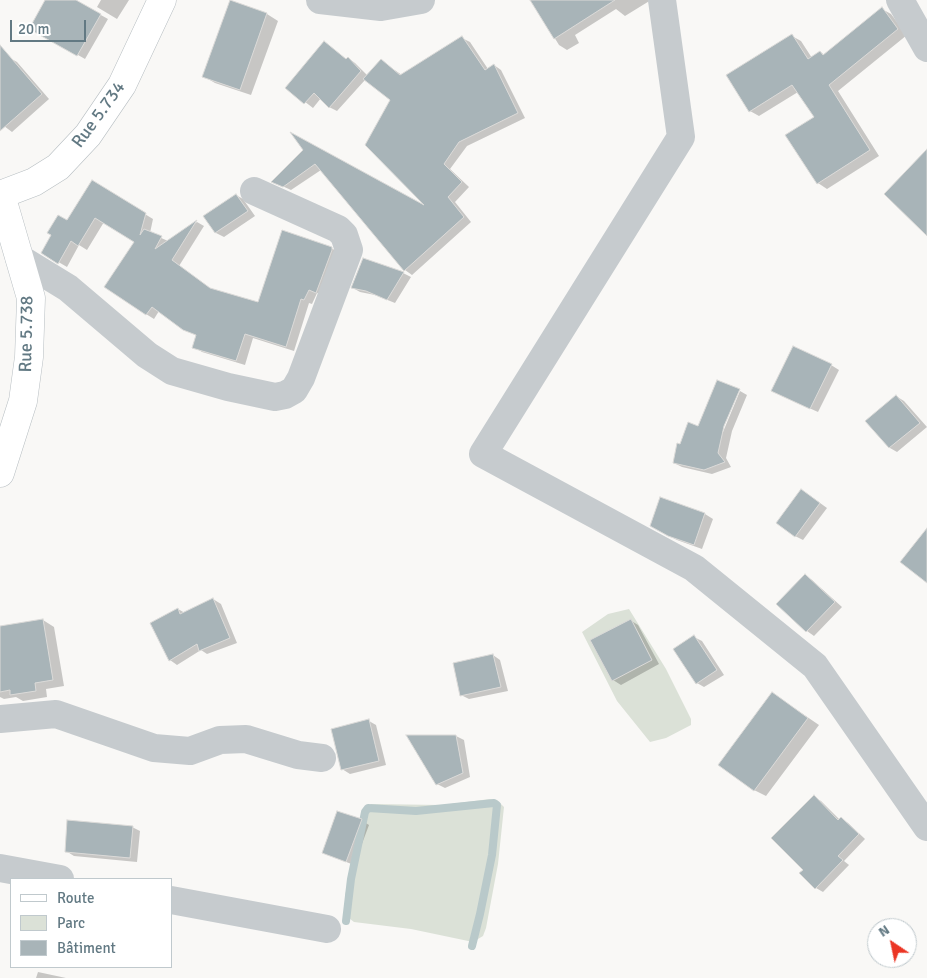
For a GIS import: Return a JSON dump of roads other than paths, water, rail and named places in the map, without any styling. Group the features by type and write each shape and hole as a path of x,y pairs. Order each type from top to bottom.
{"street":[{"name":"Rue 5.734","path":"0,195 34,182 58,167 88,134 122,85 162,0"},
{"path":"320,0 381,7 421,0"},
{"path":"662,0 680,137 483,454 694,568 815,666 927,827"},
{"path":"900,0 927,48"},
{"path":"19,258 68,288 147,355 172,371 228,387 276,397 285,395 294,390 301,378 349,250 347,242 338,229 254,191"},
{"name":"Rue 5.738","path":"0,195 31,298 29,357 24,401 0,473"},
{"path":"0,719 56,714 154,748 190,751 220,740 246,739 298,755 322,758"},
{"path":"0,868 55,878"},
{"path":"172,900 327,928"}],"waterway":[{"path":"346,921 351,879 365,812 368,808 416,811 494,803 497,805 492,855 472,946"}]}
